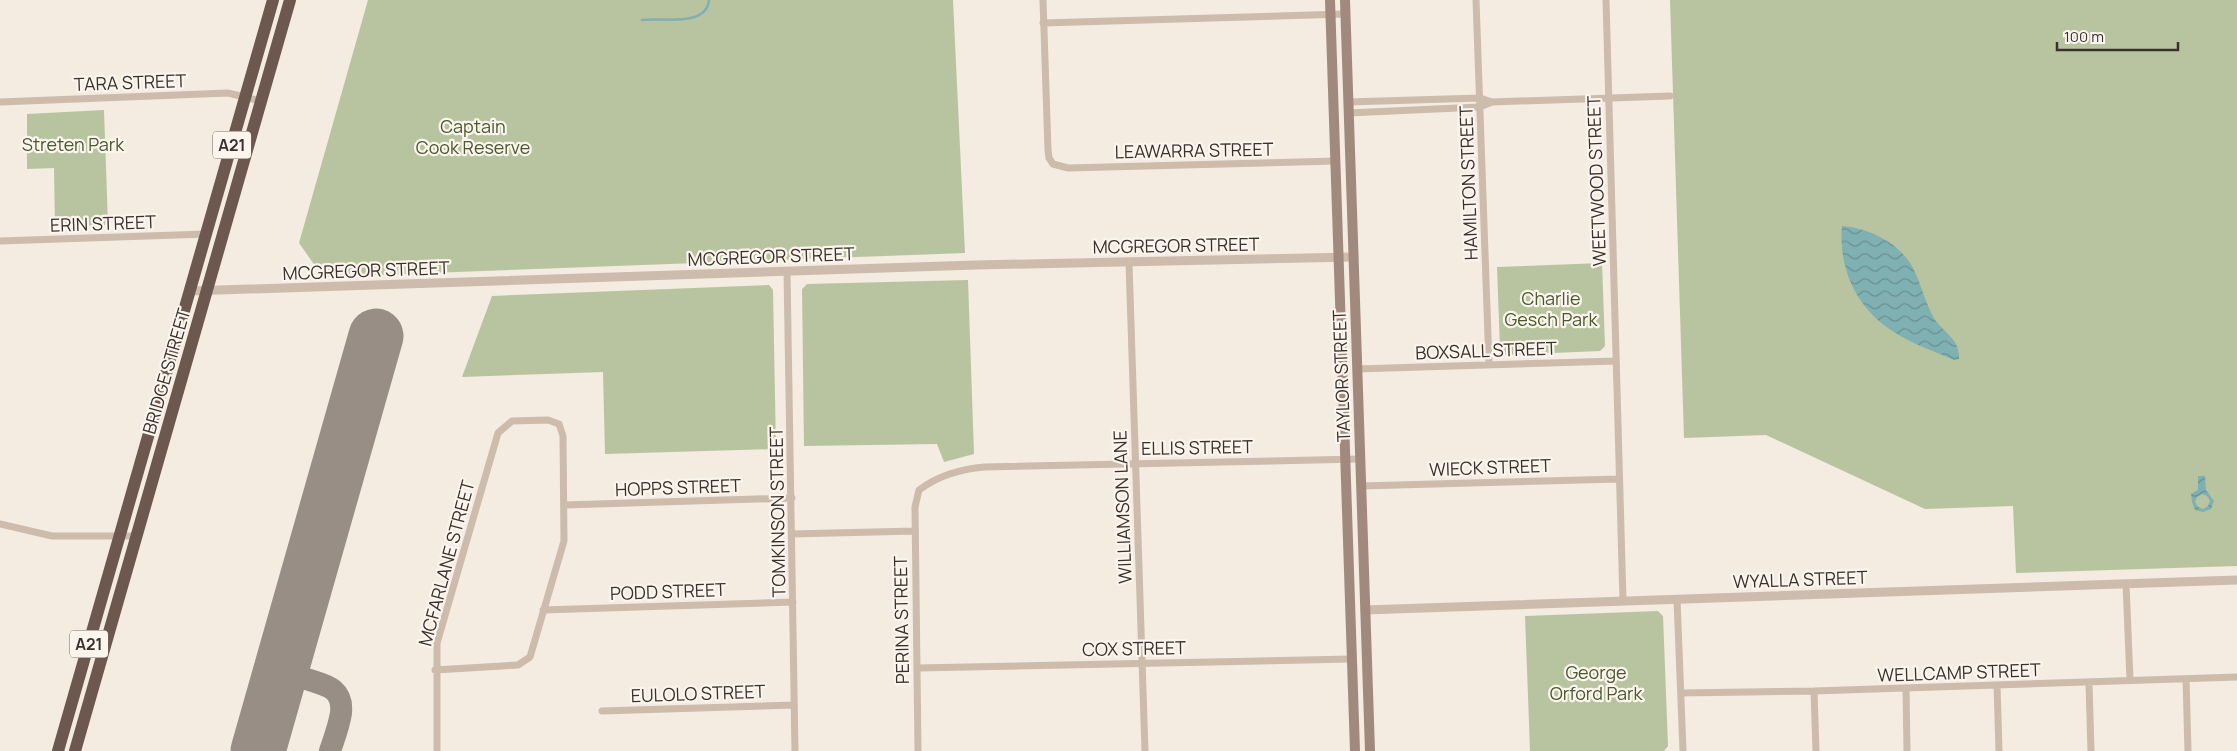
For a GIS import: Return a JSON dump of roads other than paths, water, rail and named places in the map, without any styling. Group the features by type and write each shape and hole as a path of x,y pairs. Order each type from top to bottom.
{"highway":[{"name":"BRIDGE STREET","path":"58,751 273,0"},
{"name":"BRIDGE STREET","path":"74,751 290,0"}],"main road":[{"name":"TAYLOR STREET","path":"1330,0 1355,751"},
{"name":"TAYLOR STREET","path":"1345,0 1370,751"},
{"path":"1351,659 1356,647 1356,616 1365,610"}],"street":[{"path":"1043,0 1043,23 1345,14"},
{"name":"HAMILTON STREET","path":"1476,0 1489,365"},
{"name":"WEETWOOD STREET","path":"1606,0 1623,601"},
{"name":"LEAWARRA STREET","path":"1043,23 1048,150 1049,158 1053,164 1068,168 1336,162"},
{"name":"TARA STREET","path":"0,102 228,93 261,100"},
{"path":"1348,108 1670,96"},
{"path":"1348,108 1480,102"},
{"name":"ERIN STREET","path":"0,241 206,234"},
{"name":"MCGREGOR STREET","path":"190,291 976,265 1354,257"},
{"name":"WILLIAMSON LANE","path":"1129,263 1141,663 1146,751"},
{"name":"TOMKINSON STREET","path":"787,272 795,751"},
{"name":"BOXSALL STREET","path":"1357,368 1616,361"},
{"name":"MCFARLANE STREET","path":"437,751 436,643 498,433 512,421 548,420 558,424 563,436 565,505"},
{"name":"ELLIS STREET","path":"919,490 934,479 968,468 1360,459"},
{"name":"WIECK STREET","path":"1361,486 1620,479"},
{"name":"PERINA STREET","path":"918,751 915,507 919,490"},
{"name":"HOPPS STREET","path":"565,505 792,498"},
{"path":"435,670 518,665 530,657 564,541 565,505"},
{"path":"0,524 52,536 136,536"},
{"path":"792,534 915,531"},
{"name":"WYALLA STREET","path":"1365,610 2237,580"},
{"path":"2126,584 2130,680"},
{"path":"1677,599 1683,751"},
{"name":"PODD STREET","path":"543,610 793,602"},
{"name":"COX STREET","path":"917,668 1351,659"},
{"name":"WELLCAMP STREET","path":"1681,693 2089,683 2237,676"},
{"path":"2186,679 2188,751"},
{"path":"2089,683 2091,751"},
{"path":"1997,685 1999,751"},
{"path":"1906,688 1907,751"},
{"path":"1814,691 1816,751"},
{"name":"EULOLO STREET","path":"602,711 794,705"}],"water":[{"path":"1842,226 1863,230 1883,238 1900,251 1913,268 1934,318 1957,346 1959,359 1954,360 1908,340 1881,323 1870,312 1860,300 1847,272 1843,257"},
{"path":"2198,476 2205,476 2206,490 2214,501 2211,509 2203,512 2195,510 2191,494 2198,490","holes":["2202,494 2207,496 2210,501 2208,506 2203,509 2198,507 2195,502 2197,497"]}],"waterway":[{"path":"642,20 691,18 700,15 706,9 709,0"}],"park label":[{"name":"Captain Cook Reserve","path":"473,136"},
{"name":"Streten Park","path":"73,144"},
{"name":"Charlie Gesch Park","path":"1551,308"},
{"name":"George Orford Park","path":"1596,682"}]}
